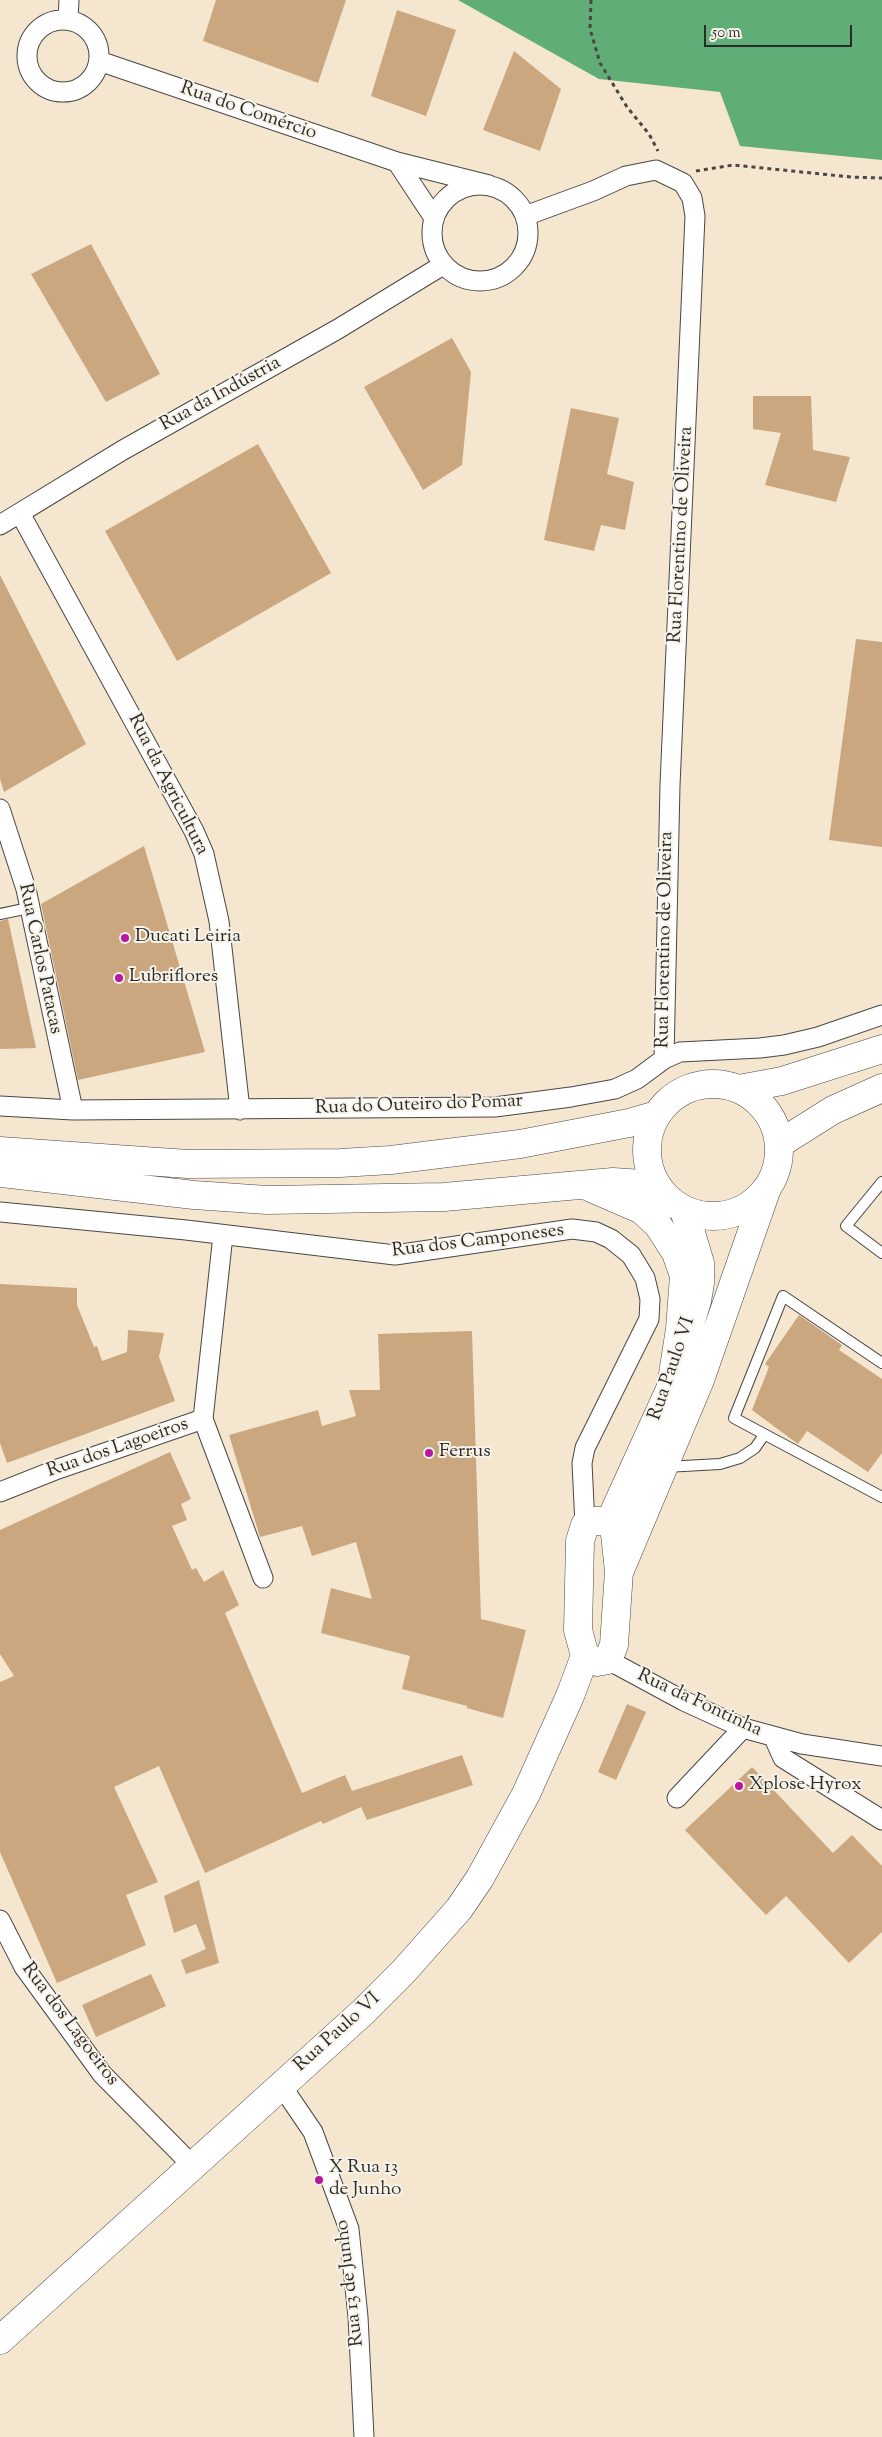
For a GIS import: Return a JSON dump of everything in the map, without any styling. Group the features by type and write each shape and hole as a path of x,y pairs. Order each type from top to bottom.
{"main road":[{"path":"739,1089 782,1081 882,1049"},
{"path":"619,1571 700,1380 766,1191 774,1177 779,1161 779,1144 775,1127 767,1111 754,1098 739,1089 721,1084 702,1085 677,1095 657,1115 649,1132 646,1150 649,1168 656,1185 673,1204 684,1210 706,1216 728,1215 749,1206 766,1191"},
{"path":"779,1144 833,1110 882,1088"},
{"path":"0,1151 188,1164 340,1163 391,1160 520,1144 629,1124 657,1115"},
{"path":"0,1172 194,1195 267,1200 444,1197 578,1183 613,1182 656,1185"},
{"path":"578,1183 618,1198 642,1210 658,1225 676,1254 684,1276 680,1329 671,1387"},
{"name":"Rua Paulo VI","path":"597,1658 578,1630 577,1590 580,1541 598,1523 671,1387 700,1283 700,1263 684,1210"},
{"name":"Rua Paulo VI","path":"0,2340 404,1972 459,1909 480,1878 597,1658 614,1645 619,1571 615,1534 598,1523"}],"street":[{"path":"68,20 69,0"},
{"path":"68,20 87,29 96,41 100,61 94,75 86,85 64,92 50,90 39,82 31,72 27,58 29,45 36,32 46,24 68,20"},
{"name":"Rua do Comércio","path":"100,61 397,162 489,185"},
{"path":"397,162 434,218"},
{"path":"525,216 641,172 656,170 670,175"},
{"name":"Rua Florentino de Oliveira","path":"664,1059 670,785 695,216 692,198 683,183 670,175"},
{"path":"475,185 489,185 505,191 517,202 525,216 528,231 526,246 521,259 504,274 483,281 468,280 454,274 443,264 435,250 431,234 434,218 440,205 456,191 475,185"},
{"name":"Rua da Indústria","path":"0,525 21,514 123,450 338,329 443,264"},
{"name":"Rua da Agricultura","path":"21,514 194,831 204,854 219,921 240,1110"},
{"name":"Rua Carlos Patacas","path":"0,809 26,889 73,1110"},
{"name":"Rua do Outeiro do Pomar","path":"0,1106 73,1110 495,1107 615,1089 637,1079 664,1059 680,1052 784,1045 818,1037 882,1015"},
{"name":"Rua dos Camponeses","path":"0,1212 222,1234 395,1255 572,1229 596,1232 611,1239 631,1254 645,1278 650,1298 649,1319 585,1448 582,1463 598,1523"},
{"name":"Rua dos Lagoeiros","path":"0,1492 58,1469 203,1419 222,1234"},
{"path":"203,1419 263,1578"},
{"name":"Rua da Fontinha","path":"597,1658 743,1728 774,1738 882,1756"},
{"path":"677,1798 743,1728"},
{"path":"774,1738 783,1758 882,1820"},
{"name":"Rua dos Lagoeiros","path":"0,1920 24,1967 102,2074 192,2165"},
{"name":"Rua 13 de Junho","path":"281,2085 313,2132 349,2229 358,2317 364,2437"}],"lane":[{"path":"0,914 30,908"},
{"path":"882,1182 846,1226 882,1253"},
{"path":"882,1363 783,1296 734,1418 882,1497"},
{"path":"664,1467 720,1464 740,1458 755,1448 764,1435"}],"path":[{"path":"591,0 590,30 600,62 627,107 649,134 670,175 733,165 851,177 882,178"}],"green space":[{"path":"458,0 882,0 882,160 740,146 720,92 599,79"}],"building":[{"path":"216,0 346,0 318,83 203,41"},
{"path":"397,10 456,30 426,116 371,96"},
{"path":"514,51 561,89 540,151 483,130"},
{"path":"91,244 160,374 106,402 31,274"},
{"path":"452,338 471,372 462,465 423,490 364,387"},
{"path":"753,396 811,396 813,450 850,457 836,502 765,485 781,433 753,429"},
{"path":"571,408 619,418 607,474 634,482 625,530 601,525 594,551 544,540"},
{"path":"258,444 331,573 177,661 105,531"},
{"path":"0,575 86,744 4,792 0,779"},
{"path":"856,639 882,642 882,847 829,840"},
{"name":"Lubriflores","path":"144,846 205,1052 78,1080 41,904"},
{"path":"8,919 36,1048 0,1049 0,921"},
{"path":"0,1284 77,1288 77,1305 94,1347 97,1346 102,1361 127,1352 128,1330 164,1333 159,1357 175,1401 7,1463 0,1443"},
{"path":"799,1315 842,1345 839,1350 882,1379 882,1453 868,1472 807,1431 798,1444 752,1410 769,1367 765,1364"},
{"path":"472,1331 481,1619 526,1630 503,1718 467,1708 467,1706 402,1689 410,1656 321,1633 331,1588 372,1599 356,1542 312,1556 302,1526 260,1537 229,1435 318,1410 322,1426 356,1416 349,1390 380,1390 378,1334"},
{"path":"170,1452 191,1499 181,1504 187,1520 172,1526 192,1570 196,1568 204,1582 223,1570 239,1605 225,1613 302,1793 345,1775 352,1791 462,1755 473,1785 367,1820 361,1807 323,1824 321,1821 205,1873 159,1766 114,1787 158,1882 126,1895 146,1945 57,1983 0,1852 0,1682 14,1676 0,1654 0,1530"},
{"path":"627,1704 646,1712 616,1780 598,1772"},
{"path":"752,1767 833,1853 852,1835 882,1866 882,1932 849,1963 786,1896 766,1915 685,1830"},
{"path":"199,1880 219,1963 186,1974 181,1960 206,1949 196,1924 174,1933 164,1896"},
{"path":"151,1974 166,2006 96,2037 82,2005"}],"place":[{"name":"Ducati Leiria","path":"125,938"},
{"name":"Lubriflores","path":"119,978"},
{"name":"Ferrus","path":"429,1453"},
{"name":"Xplose Hyrox","path":"739,1786"},
{"name":"X Rua 13 de Junho","path":"319,2180"}]}
